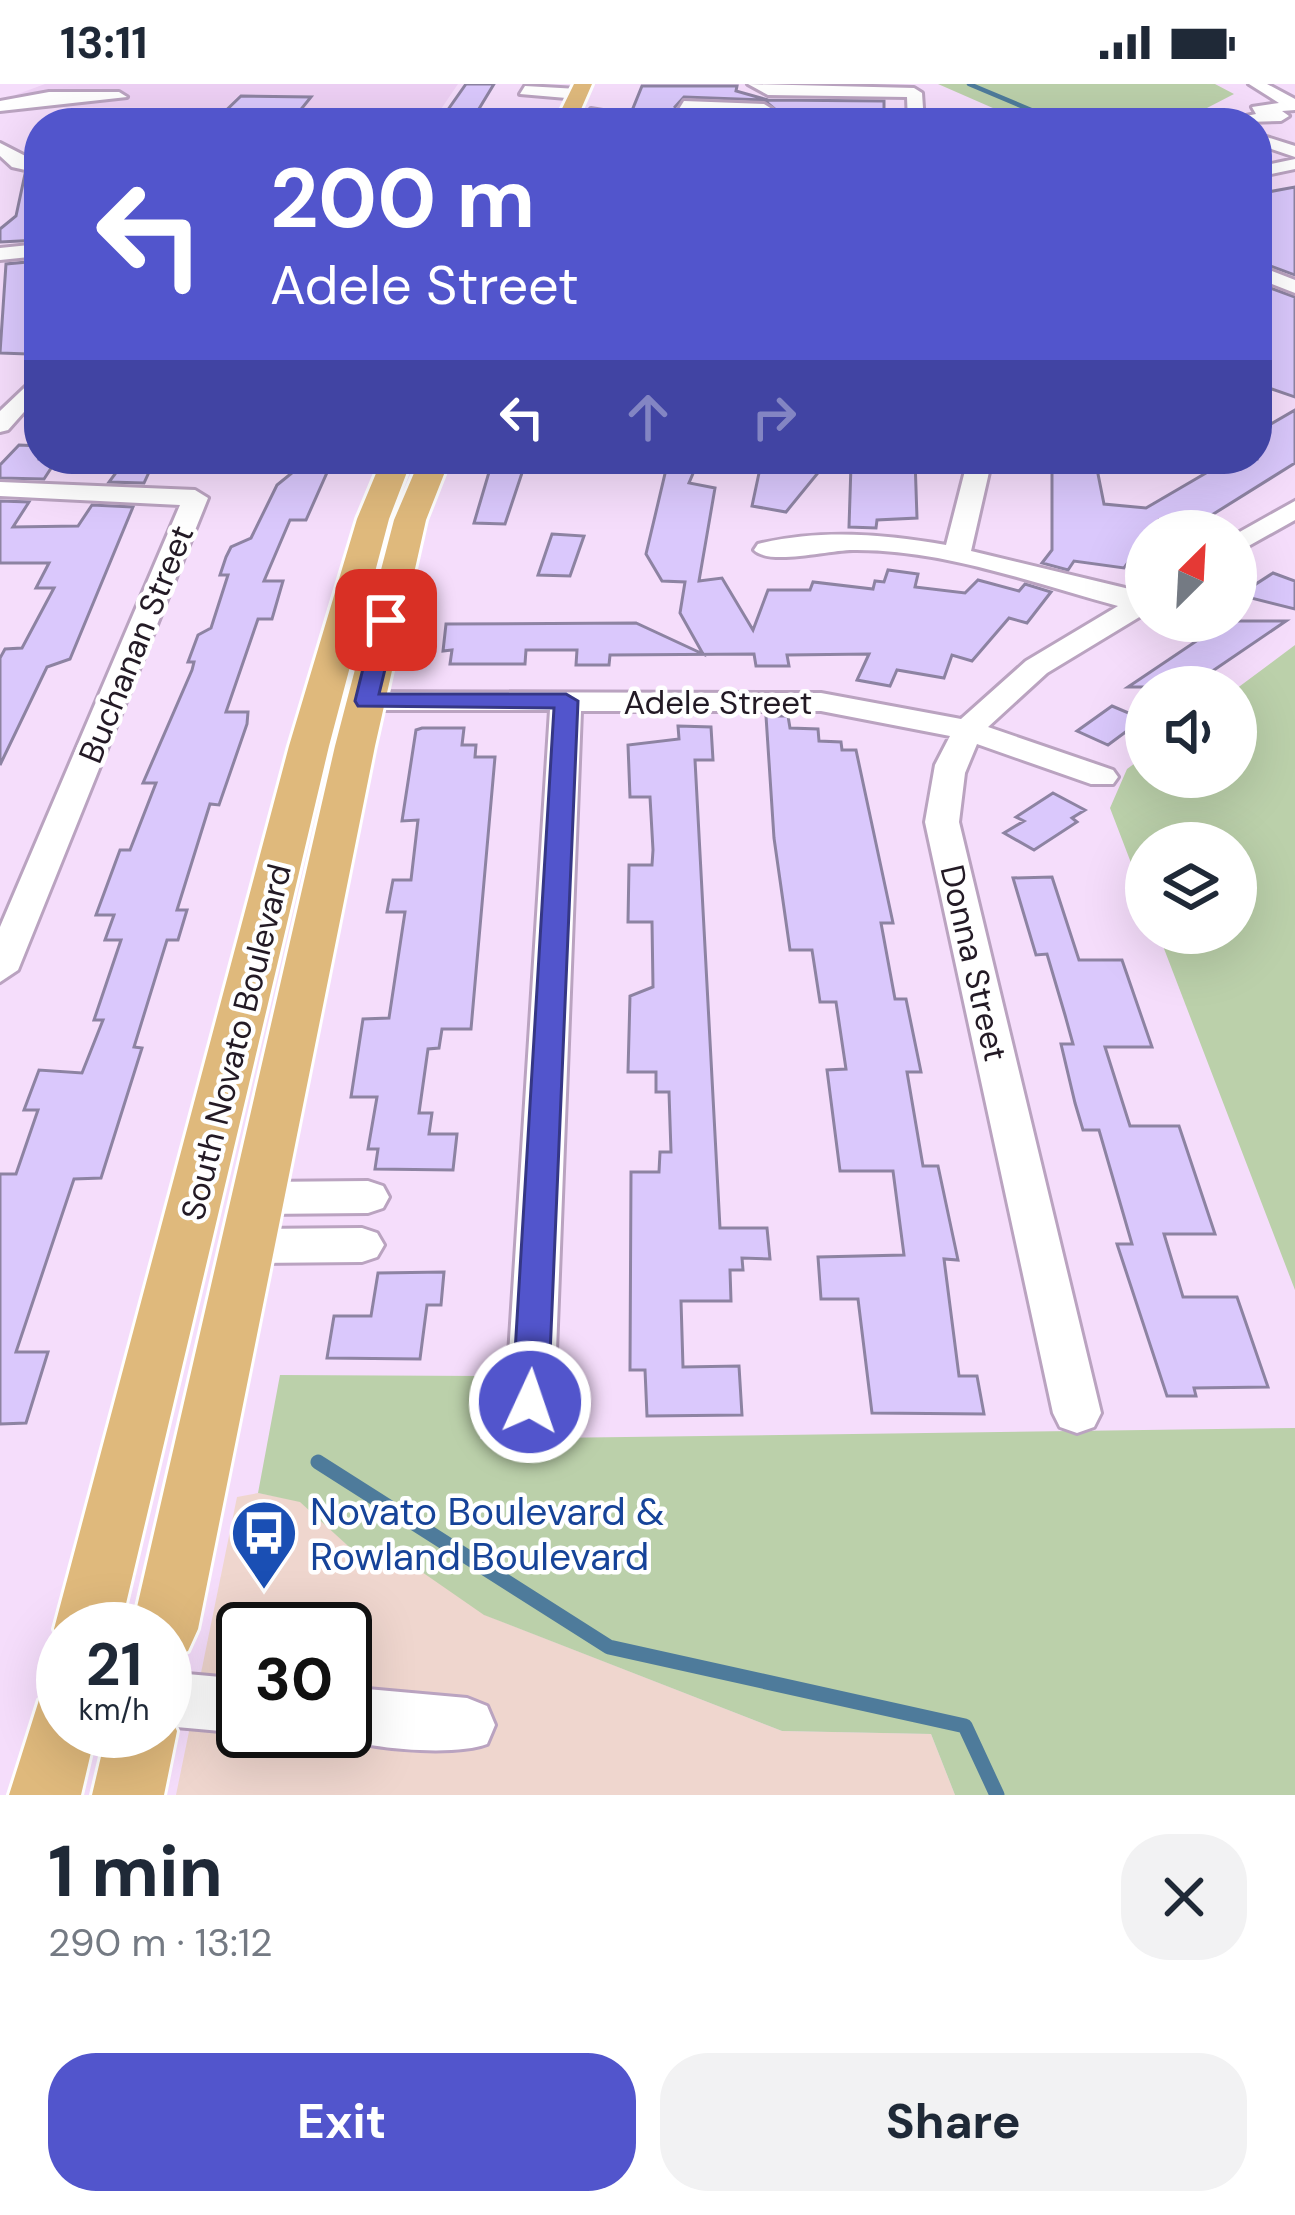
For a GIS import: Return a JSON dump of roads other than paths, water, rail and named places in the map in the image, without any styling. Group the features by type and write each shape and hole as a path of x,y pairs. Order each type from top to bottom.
{"main road":[{"name":"South Novato Boulevard","path":"171,1602 260,1198 373,519 392,474"},
{"name":"South Novato Boulevard","path":"95,1602 344,701 429,474"},
{"path":"45,1795 54,1758"},
{"path":"128,1795 136,1758"}],"street":[{"path":"746,84 914,93 915,108"},
{"path":"1256,84 1290,98 1295,105 1272,111"},
{"path":"525,92 581,89"},
{"path":"0,106 49,97 119,97"},
{"path":"684,106 707,108"},
{"path":"0,148 9,166"},
{"path":"0,425 24,397"},
{"path":"957,556 976,474"},
{"name":"Buchanan Street","path":"0,489 196,499 0,970"},
{"path":"1257,532 1295,508"},
{"path":"767,550 836,541 957,556 1125,598"},
{"name":"Donna Street","path":"1077,1412 942,822 952,761 968,730 1006,691 1125,615"},
{"name":"Adele Street","path":"344,701 821,702 968,730 1102,777"},
{"path":"530,1402 566,701"},
{"path":"260,1198 368,1197"},
{"path":"249,1246 362,1245"},
{"path":"372,1716 466,1725"}],"waterway":[{"path":"969,84 1026,108"},
{"path":"318,1462 609,1647 965,1726 997,1795"}],"place":[{"name":"Novato Boulevard & Rowland Boulevard","path":"264,1592"}]}
